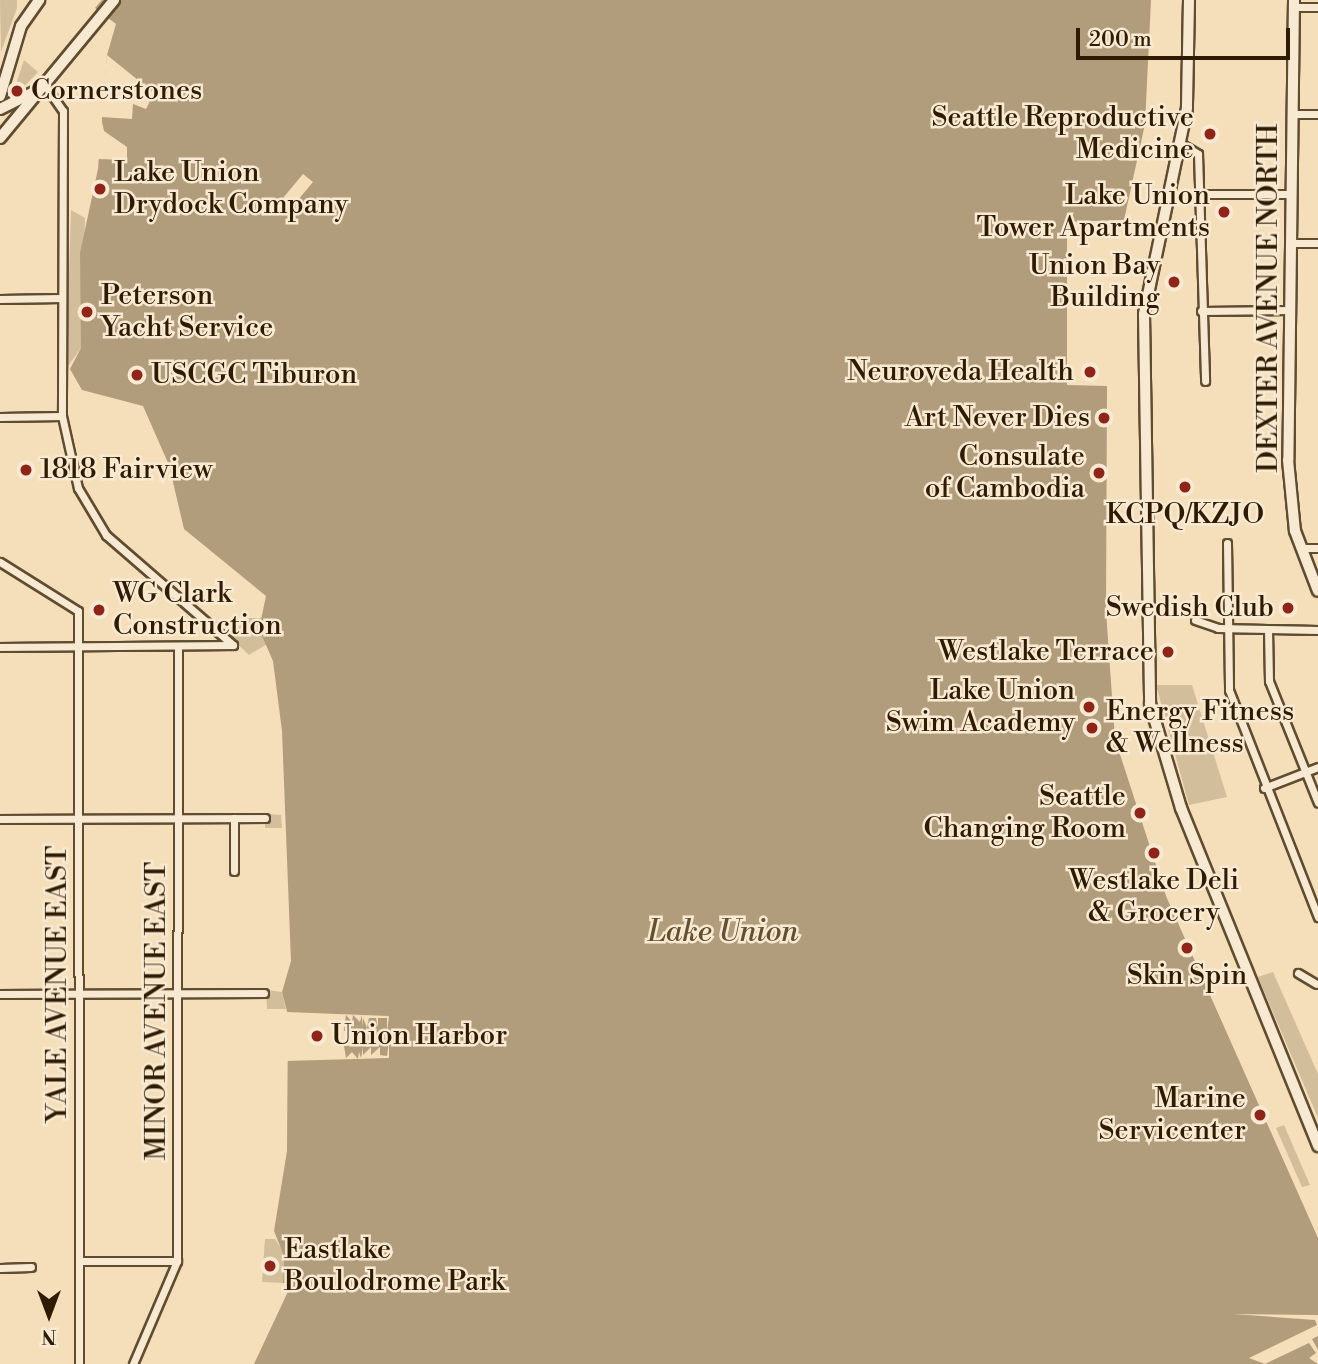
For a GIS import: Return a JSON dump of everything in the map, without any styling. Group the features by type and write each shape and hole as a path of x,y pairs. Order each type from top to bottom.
{"main road":[{"path":"0,96 21,26 39,0"},
{"path":"0,138 114,0"},
{"path":"1189,0 1180,143 1144,314 1150,705 1193,840 1318,1146"},
{"name":"DEXTER AVENUE NORTH","path":"1294,3 1288,460 1301,548 1318,592"},
{"path":"0,109 42,86"}],"street":[{"path":"1294,3 1318,7"},
{"path":"0,647 178,648 233,645 106,535 78,488 62,416 62,111 42,86"},
{"path":"1293,114 1318,114"},
{"path":"1180,143 1198,154 1205,381"},
{"path":"1199,194 1293,194"},
{"path":"1291,243 1318,243"},
{"path":"0,299 62,298"},
{"path":"1201,311 1290,310"},
{"path":"0,417 62,416"},
{"path":"1227,543 1229,690 1264,788 1318,917"},
{"path":"1301,548 1318,548"},
{"name":"YALE AVENUE EAST","path":"0,562 75,605 79,648 79,1364"},
{"path":"1195,620 1227,629 1318,630"},
{"path":"1268,629 1269,681 1318,803"},
{"name":"MINOR AVENUE EAST","path":"133,1364 177,1261 178,648"},
{"path":"1264,788 1318,768"},
{"path":"234,818 234,870"},
{"path":"0,819 265,818"},
{"path":"1298,973 1317,985"},
{"path":"0,994 264,993"},
{"path":"79,1261 177,1261"},
{"path":"0,1268 31,1267"}],"shaded area":[{"path":"0,0 17,0 17,8 1,52"},
{"path":"24,60 38,72 14,97 12,96"},
{"path":"71,210 85,218 81,348 66,369"},
{"path":"247,618 265,618 259,623 267,644 249,655 230,637"},
{"path":"1156,685 1192,685 1227,797 1189,805"},
{"path":"265,814 281,815 282,828 265,828"},
{"path":"1273,972 1318,1074 1318,1118 1258,977"},
{"path":"266,990 282,992 286,1009 267,1009"},
{"path":"1284,1125 1310,1185 1302,1187 1276,1128"},
{"path":"265,1239 275,1239 284,1253 283,1283 262,1282"}],"water":[{"name":"Lake Union","path":"102,0 1151,0 1145,124 1124,220 1067,222 1067,385 1107,386 1106,611 1115,739 1166,896 1318,1238 1318,1364 254,1364 292,1283 283,1283 284,1256 274,1231 287,1151 288,1015 282,992 291,961 282,731 273,661 259,629 266,596 184,529 169,465 143,406 82,390 70,369 81,348 80,253 98,169 107,55 116,24 95,8"}],"pier":[{"path":"107,55 154,93 146,109 133,104 132,119 101,117 104,131 127,147 127,160 98,159 101,116"},
{"path":"303,174 313,182 288,212 278,204"},
{"path":"287,1012 389,1016 387,1033 387,1018 378,1018 378,1028 376,1018 369,1018 367,1028 363,1018 362,1028 362,1015 360,1022 353,1015 352,1022 346,1015 344,1031 359,1031 359,1045 344,1046 346,1058 352,1052 358,1059 286,1061"},
{"path":"389,1040 389,1058 358,1059 359,1052 361,1058 363,1047 363,1055 371,1047 371,1055 380,1047 380,1055 387,1056"},
{"path":"1233,1314 1318,1315 1318,1336 1312,1339 1318,1350 1318,1364 1309,1358 1316,1353 1309,1343 1265,1364 1249,1358 1317,1325 1315,1320"}],"place":[{"name":"Cornerstones","path":"17,91"},
{"name":"Seattle Reproductive Medicine","path":"1210,134"},
{"name":"Lake Union Drydock Company","path":"100,189"},
{"name":"Lake Union Tower Apartments","path":"1224,212"},
{"name":"Union Bay Building","path":"1174,282"},
{"name":"Peterson Yacht Service","path":"87,312"},
{"name":"Neuroveda Health","path":"1090,372"},
{"name":"USCGC Tiburon","path":"137,375"},
{"name":"Art Never Dies","path":"1104,418"},
{"name":"1818 Fairview","path":"26,470"},
{"name":"Consulate of Cambodia","path":"1099,473"},
{"name":"KCPQ/KZJO","path":"1185,487"},
{"name":"Swedish Club","path":"1288,608"},
{"name":"WG Clark Construction","path":"99,610"},
{"name":"Westlake Terrace","path":"1168,652"},
{"name":"Lake Union Swim Academy","path":"1089,707"},
{"name":"Energy Fitness & Wellness","path":"1092,728"},
{"name":"Seattle Changing Room","path":"1140,813"},
{"name":"Westlake Deli & Grocery","path":"1154,853"},
{"name":"Skin Spin","path":"1187,948"},
{"name":"Union Harbor","path":"317,1036"},
{"name":"Marine Servicenter","path":"1260,1115"},
{"name":"Eastlake Boulodrome Park","path":"270,1266"}]}
